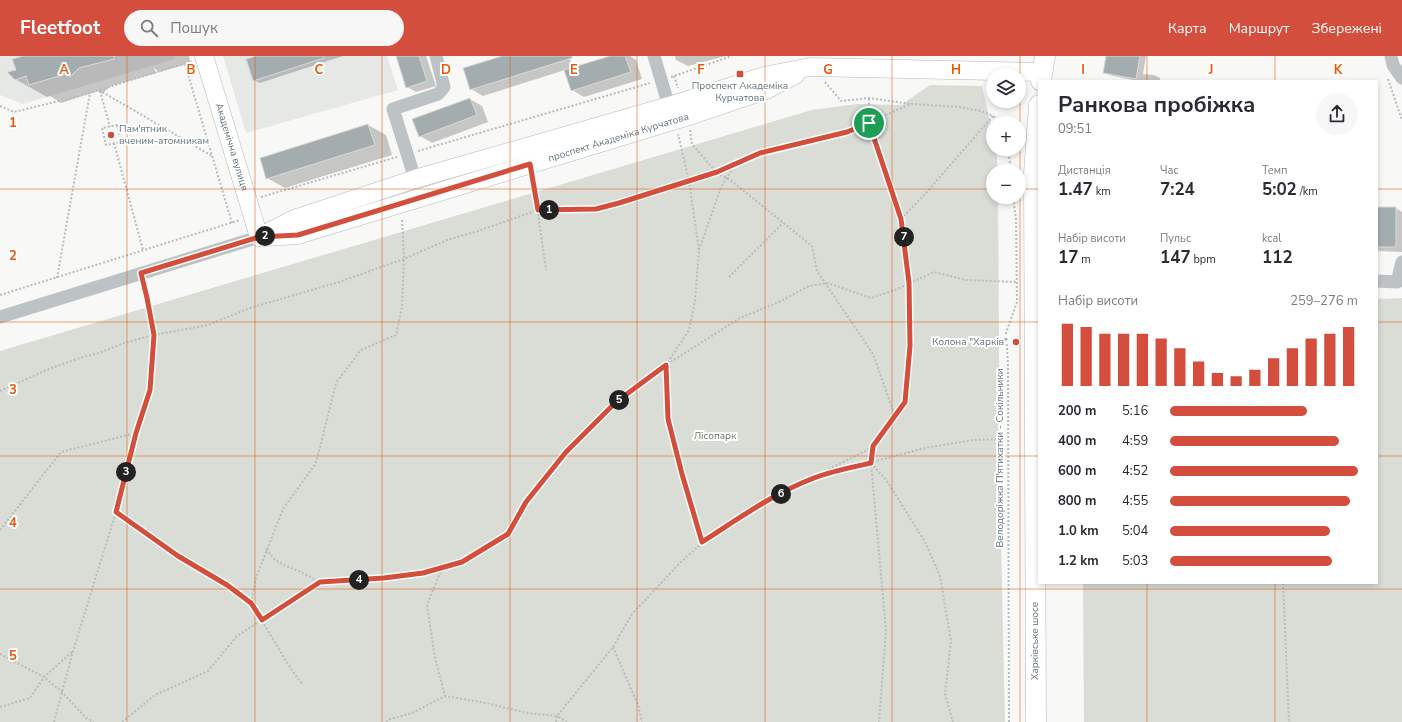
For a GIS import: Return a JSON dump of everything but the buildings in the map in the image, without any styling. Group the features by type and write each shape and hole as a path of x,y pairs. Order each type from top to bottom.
{"main road":[{"name":"Харківське шосе","path":"1036,722 1038,140"}],"street":[{"path":"415,179 393,109 438,94 444,87 436,56"},
{"path":"654,56 661,80 677,118"},
{"path":"864,56 878,67"},
{"path":"1391,56 1393,65 1402,78"},
{"name":"Академічна вулиця","path":"204,57 259,237"},
{"path":"817,61 878,67 1043,70"},
{"name":"проспект Академіка Курчатова","path":"259,237 298,235 766,90 817,61"},
{"name":"проспект Академіка Курчатова","path":"0,317 259,237 294,218 415,179 677,118"},
{"path":"1378,281 1396,282 1402,262"}],"path":[{"path":"0,295 232,223 250,208 407,154 661,80 732,56"},
{"path":"0,106 14,112 90,93 204,57"},
{"path":"817,61 828,84 841,101 869,98 912,104 960,107 982,111 993,116"},
{"path":"185,64 232,223"},
{"path":"674,76 678,88"},
{"path":"1388,76 1402,120"},
{"path":"99,90 110,127"},
{"path":"99,90 212,156"},
{"path":"57,278 90,93"},
{"path":"556,722 557,716 614,647 632,614 702,542 784,492 866,451 873,446 905,402 910,346 909,283 901,219 869,123 869,98"},
{"path":"0,391 55,366 99,353 124,343 154,335 208,325 250,308 339,282 404,259 447,240 538,210 596,209 619,203 717,172 760,153 847,132 912,104"},
{"path":"677,118 692,144 717,172 727,178 812,246 817,271 873,354 895,416"},
{"path":"677,118 690,181 699,251 695,301 689,330 666,365 668,419 702,542"},
{"path":"901,219 926,193 986,124"},
{"path":"117,125 121,142 114,143 106,145 102,128 117,125"},
{"path":"114,143 143,251"},
{"path":"530,164 546,270"},
{"path":"699,251 721,187 735,165"},
{"path":"251,603 256,578 266,549 283,509 316,463 336,383 362,350 396,335 402,307 404,259 402,203"},
{"name":"Велодоріжка П'ятихатки - Сокільники","path":"1009,722 1007,439 1008,365 1006,333 1017,302 1016,219 1014,204"},
{"path":"729,277 784,223"},
{"path":"122,722 155,695 208,671 237,636 320,582 384,578 423,573 462,562 508,534 526,502 566,452 616,402 666,365 740,318 779,302 809,286 825,283 871,298 895,290 934,272 966,280 1017,282"},
{"path":"54,722 73,651 116,512 136,433 150,390 154,335 141,273"},
{"path":"0,530 61,452 136,433"},
{"path":"815,477 925,448 972,440 1007,439"},
{"path":"873,446 871,463 886,632 879,722"},
{"path":"871,463 887,481 925,542 940,576 951,640 945,694 953,722"},
{"path":"116,512 178,556 227,585 251,603 291,669 303,685"},
{"path":"266,549 275,560 320,582"},
{"path":"442,568 427,605 435,658 445,696"},
{"path":"1283,584 1289,722"},
{"path":"614,647 638,705 642,722"},
{"path":"0,707 30,698 44,677 73,651"},
{"path":"0,654 44,677 62,692 86,718 92,721"},
{"path":"386,722 390,719 412,713 445,696 486,703 527,713 557,716 567,722"}],"shaded area":[{"path":"0,56 174,56 175,59 23,104 0,95"},
{"path":"223,56 387,56 398,90 246,133"}],"green space":[{"name":"Лісопарк","path":"930,85 982,86 989,116 986,116 986,156 997,156 997,164 986,164 986,204 998,204 1000,497 1005,722 0,722 0,351 812,110 857,104 901,105"},
{"path":"1402,298 1402,722 1084,722 1083,584 1378,584 1378,299"}],"place":[{"name":"Проспект Академіка Курчатова","path":"740,74"},
{"name":"Пам'ятник вченим-атомникам","path":"111,135"},
{"name":"Колона \"Харків\"","path":"1016,342"}],"route":[{"path":"869,123 901,219 909,283 910,346 905,402 873,446 871,463 815,477 754,509 702,542 668,419 666,365 616,402 566,452 526,502 508,534 462,562 423,573 384,578 320,582 262,620 251,603 227,585 178,556 116,512 136,433 150,390 154,335 141,273 259,237 298,235 530,164 538,210 596,209 717,172 760,153 847,132 869,123"}]}
